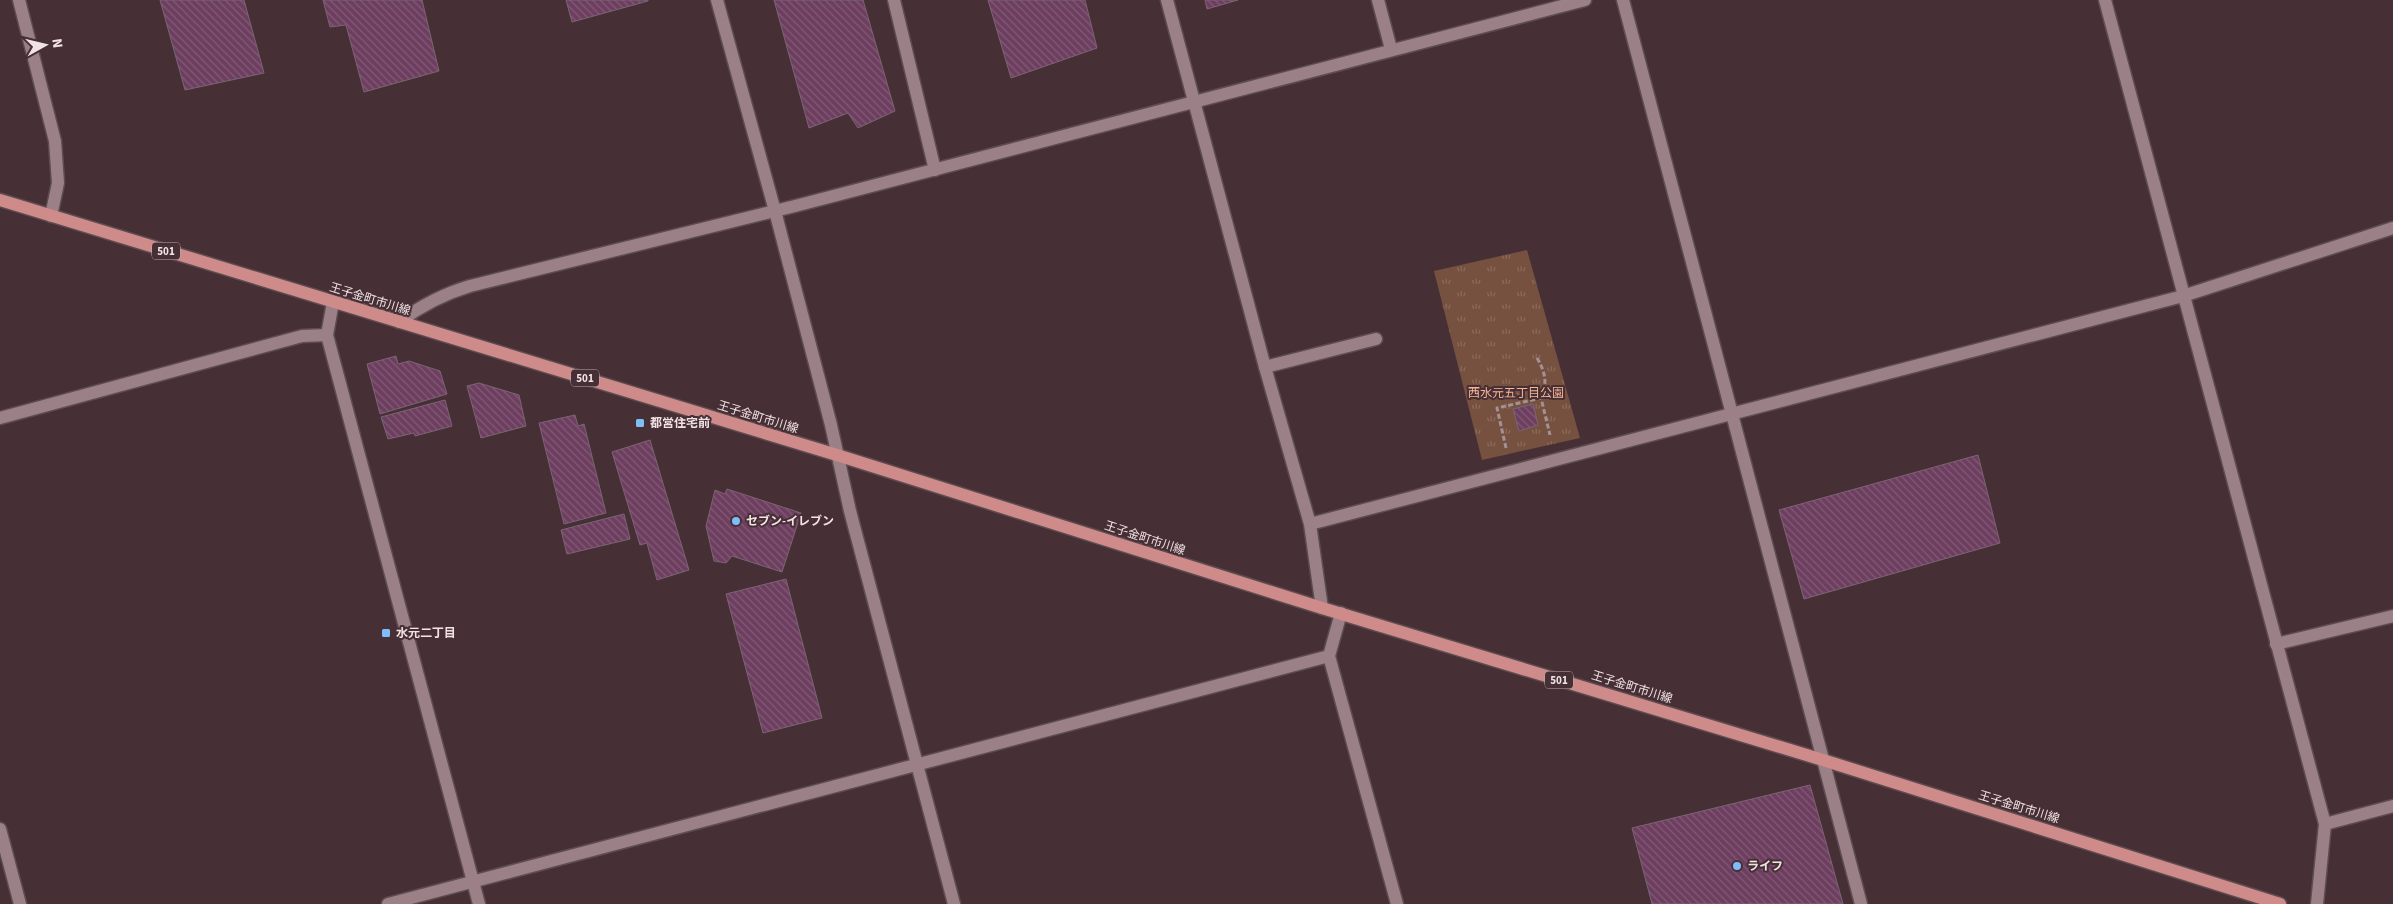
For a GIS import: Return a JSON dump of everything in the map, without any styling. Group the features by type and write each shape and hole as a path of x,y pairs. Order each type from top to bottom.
{"main road":[{"name":"王子金町市川線","path":"0,200 838,455 1322,608 1823,760 2280,904"}],"street":[{"path":"19,0 55,141 58,184 51,216"},
{"path":"717,0 775,211 838,455 850,511 954,904"},
{"path":"894,0 935,170"},
{"path":"1167,0 1265,367 1310,524 1322,608"},
{"path":"1378,0 1391,49"},
{"path":"399,322 419,307 436,298 470,286 935,170 1391,49 1585,0"},
{"path":"1624,0 1861,904"},
{"path":"2105,0 2325,824 2317,904"},
{"path":"1310,524 2183,296 2393,228"},
{"path":"333,302 327,335 479,904"},
{"path":"0,418 302,336 327,335"},
{"path":"1265,367 1376,339"},
{"path":"1341,613 1329,656 1397,904"},
{"path":"2276,644 2393,616"},
{"path":"388,904 1329,656"},
{"path":"2325,824 2393,806"},
{"path":"0,830 20,904"}],"path":[{"path":"1537,358 1545,372 1544,392 1541,398 1557,460"},
{"path":"1511,470 1497,408 1541,398"}],"green space":[{"name":"西水元五丁目公園","path":"1527,250 1580,438 1482,460 1434,271"}],"building":[{"path":"160,0 244,0 264,73 185,90"},
{"path":"323,0 422,0 439,71 364,92 346,25 330,27"},
{"path":"566,0 648,0 648,1 572,22"},
{"path":"774,0 863,0 895,111 858,128 848,113 809,128"},
{"path":"988,0 1085,0 1097,48 1011,78"},
{"path":"1205,0 1238,0 1207,9"},
{"path":"396,356 398,364 409,361 440,371 447,394 380,414 367,364"},
{"path":"479,383 519,395 526,426 481,438 467,386"},
{"path":"445,400 452,426 415,436 414,433 388,439 381,417"},
{"path":"1533,404 1538,425 1519,431 1513,409"},
{"path":"575,415 578,426 584,424 606,513 564,524 539,423"},
{"path":"650,440 689,570 657,580 647,543 640,545 612,452"},
{"path":"1978,455 2000,543 1804,599 1779,510"},
{"path":"727,489 801,513 782,572 732,556 726,563 714,561 706,526 715,490 725,494"},
{"path":"624,514 630,539 567,554 561,530"},
{"path":"786,579 822,718 763,733 726,594"},
{"name":"ライフ","path":"1810,785 1843,904 1652,904 1632,828"}],"place":[{"name":"都営住宅前","path":"640,423"},
{"name":"セブン-イレブン","path":"736,521"},
{"name":"水元二丁目","path":"386,633"},
{"name":"ライフ","path":"1737,866"}]}
